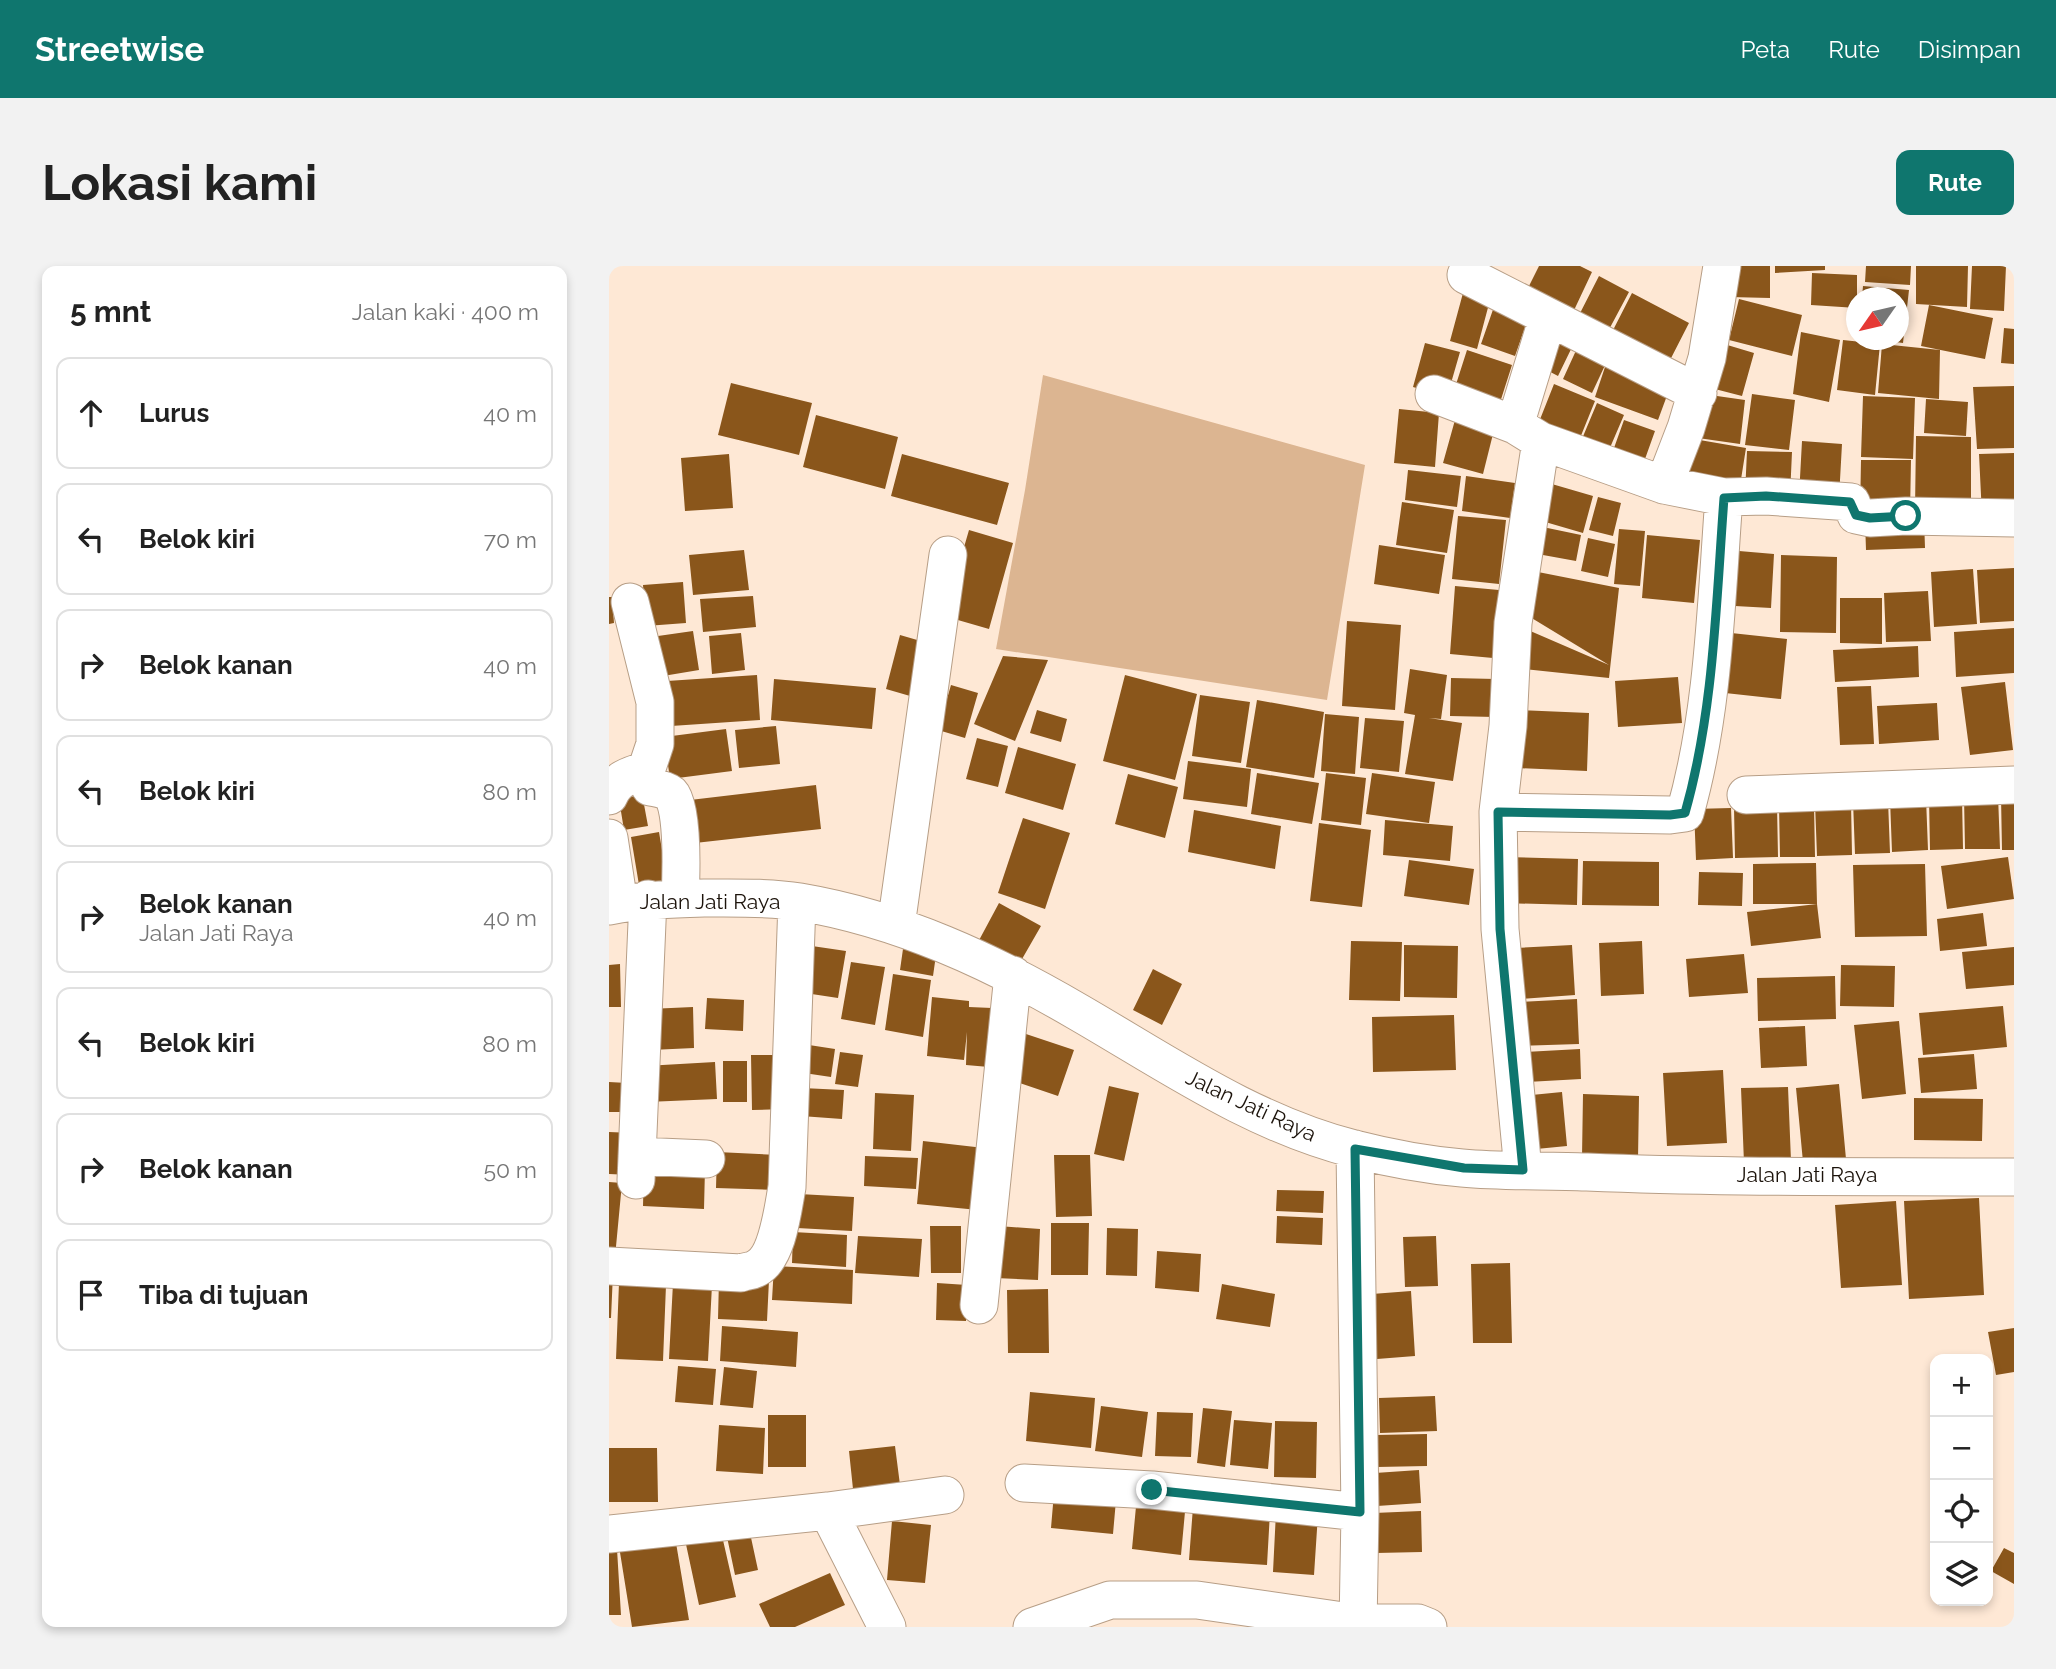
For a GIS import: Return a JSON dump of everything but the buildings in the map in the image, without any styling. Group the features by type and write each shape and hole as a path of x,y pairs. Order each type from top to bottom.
{"street":[{"path":"1664,485 1698,393 1707,358 1722,266"},
{"path":"1466,275 1698,393"},
{"path":"1523,1170 1500,929 1498,812 1508,726 1528,433 1548,317"},
{"path":"1434,394 1664,485 1724,498 1766,496 1850,502 1856,515 1870,518 2014,518"},
{"path":"1498,812 1685,813 1700,749 1710,687 1724,498"},
{"path":"896,926 948,555"},
{"path":"630,602 655,702 655,744 644,777 646,783 673,796 681,859 639,902"},
{"path":"609,796 623,778 647,770"},
{"path":"1746,795 2014,785"},
{"path":"609,838 639,902 636,1168 706,1159"},
{"name":"Jalan Jati Raya","path":"639,902 731,898 797,902 928,936 1013,975 1171,1069 1236,1103 1295,1130 1355,1149 1464,1168 1647,1175 2014,1177"},
{"path":"609,1266 741,1273 757,1268 768,1259 778,1232 787,1186 797,902"},
{"path":"979,1306 1013,975"},
{"path":"1355,1149 1360,1512 1357,1625"},
{"path":"1024,1483 1152,1490 1360,1512"},
{"path":"609,1534 828,1511 945,1494"},
{"path":"828,1511 887,1627"},
{"path":"1044,1625 1110,1600 1201,1613 1357,1625 1418,1623 1428,1627"}],"shaded area":[{"path":"1043,375 1365,465 1327,700 996,649"}],"route":[{"path":"1152,1490 1360,1512 1355,1149 1464,1168 1523,1170 1500,929 1498,812 1685,813 1700,749 1710,687 1724,498 1766,496 1850,502 1856,515 1870,518 1906,516"}]}
